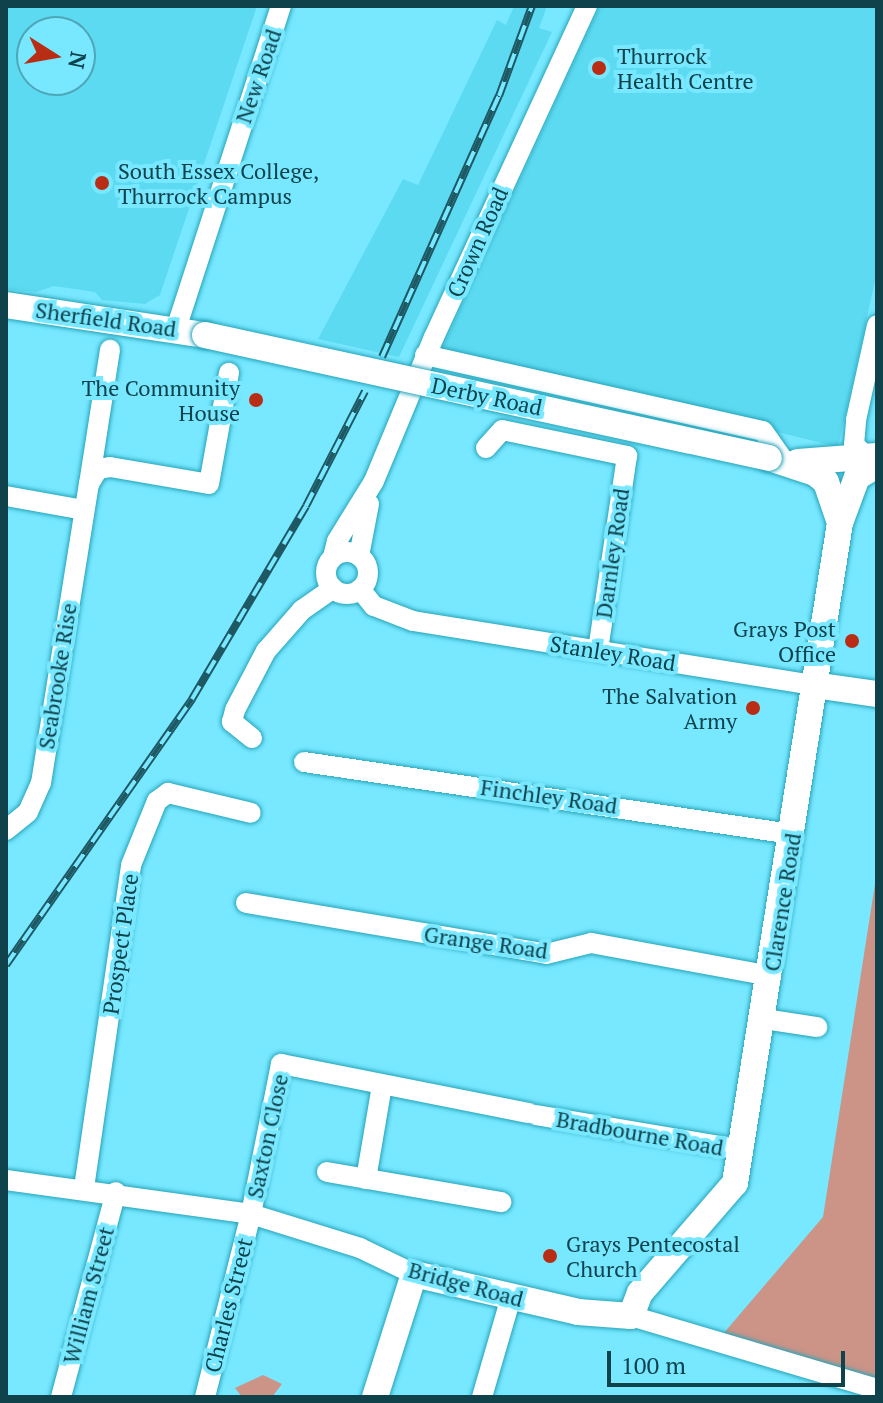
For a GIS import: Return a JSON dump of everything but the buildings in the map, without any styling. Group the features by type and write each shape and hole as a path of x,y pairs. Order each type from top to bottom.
{"main road":[{"name":"Sherfield Road","path":"6,305 205,335"},
{"name":"Derby Road","path":"205,335 781,460 873,459"},
{"name":"Clarence Road","path":"631,1316 648,1283 735,1183 771,976 840,523 857,477 873,459"},
{"name":"Derby Road","path":"781,460 826,482 840,523"},
{"name":"Stanley Road","path":"814,685 877,694"},
{"name":"Bridge Road","path":"414,1274 511,1297 631,1316"},
{"path":"375,1397 414,1274"}],"street":[{"name":"New Road","path":"176,329 281,6"},
{"name":"Crown Road","path":"333,557 337,541 374,481 425,355 587,6"},
{"path":"873,459 854,445 873,363 877,325"},
{"name":"Seabrooke Rise","path":"6,830 28,812 41,783 110,350"},
{"path":"425,355 763,431 781,460"},
{"path":"89,484 98,469 110,467 209,484 229,373"},
{"name":"Darnley Road","path":"486,448 502,430 627,456 598,650"},
{"name":"Crown Road","path":"359,556 374,481"},
{"path":"6,496 84,510"},
{"path":"346,552 359,556 368,573 360,589 343,593 333,588 327,576 333,557 346,552"},
{"path":"252,738 232,722 235,710 266,651 302,610 333,588"},
{"name":"Stanley Road","path":"360,589 374,606 413,621 814,685"},
{"name":"Finchley Road","path":"304,762 793,834"},
{"name":"Prospect Place","path":"84,1188 131,865 157,801 168,793 251,813"},
{"name":"Grange Road","path":"246,903 546,954 591,943 771,976"},
{"path":"764,1019 817,1027"},
{"name":"Saxton Close","path":"251,1214 281,1064 533,1114"},
{"path":"366,1179 382,1085"},
{"name":"Bradbourne Road","path":"533,1114 743,1150"},
{"path":"327,1172 501,1202"},
{"name":"Bridge Road","path":"6,1180 116,1192 251,1214 360,1248 414,1274"},
{"name":"William Street","path":"61,1397 116,1192"},
{"name":"Charles Street","path":"205,1397 251,1214"},
{"path":"482,1397 511,1297"},
{"name":"Bridge Road","path":"631,1316 877,1389"}],"shaded area":[{"name":"South Essex College, Thurrock Campus","path":"6,6 257,6 160,295 145,304 102,300 95,292 54,286 36,292 6,289"},
{"path":"514,6 547,6 539,28 552,32 399,357 318,339 403,179 418,185 497,20 506,25"},
{"path":"600,6 877,6 877,272 838,447 442,349"},
{"path":"877,871 877,1382 723,1334 823,1217"},
{"path":"263,1375 282,1384 272,1397 242,1397 235,1388"}],"railway":[{"path":"382,357 499,96 532,6"},
{"path":"6,965 192,699 306,506 365,391"}],"place":[{"name":"Thurrock Health Centre","path":"599,68"},
{"name":"South Essex College, Thurrock Campus","path":"102,183"},
{"name":"The Community House","path":"256,400"},
{"name":"Grays Post Office","path":"852,641"},
{"name":"The Salvation Army","path":"753,708"},
{"name":"Grays Pentecostal Church","path":"550,1256"}]}
